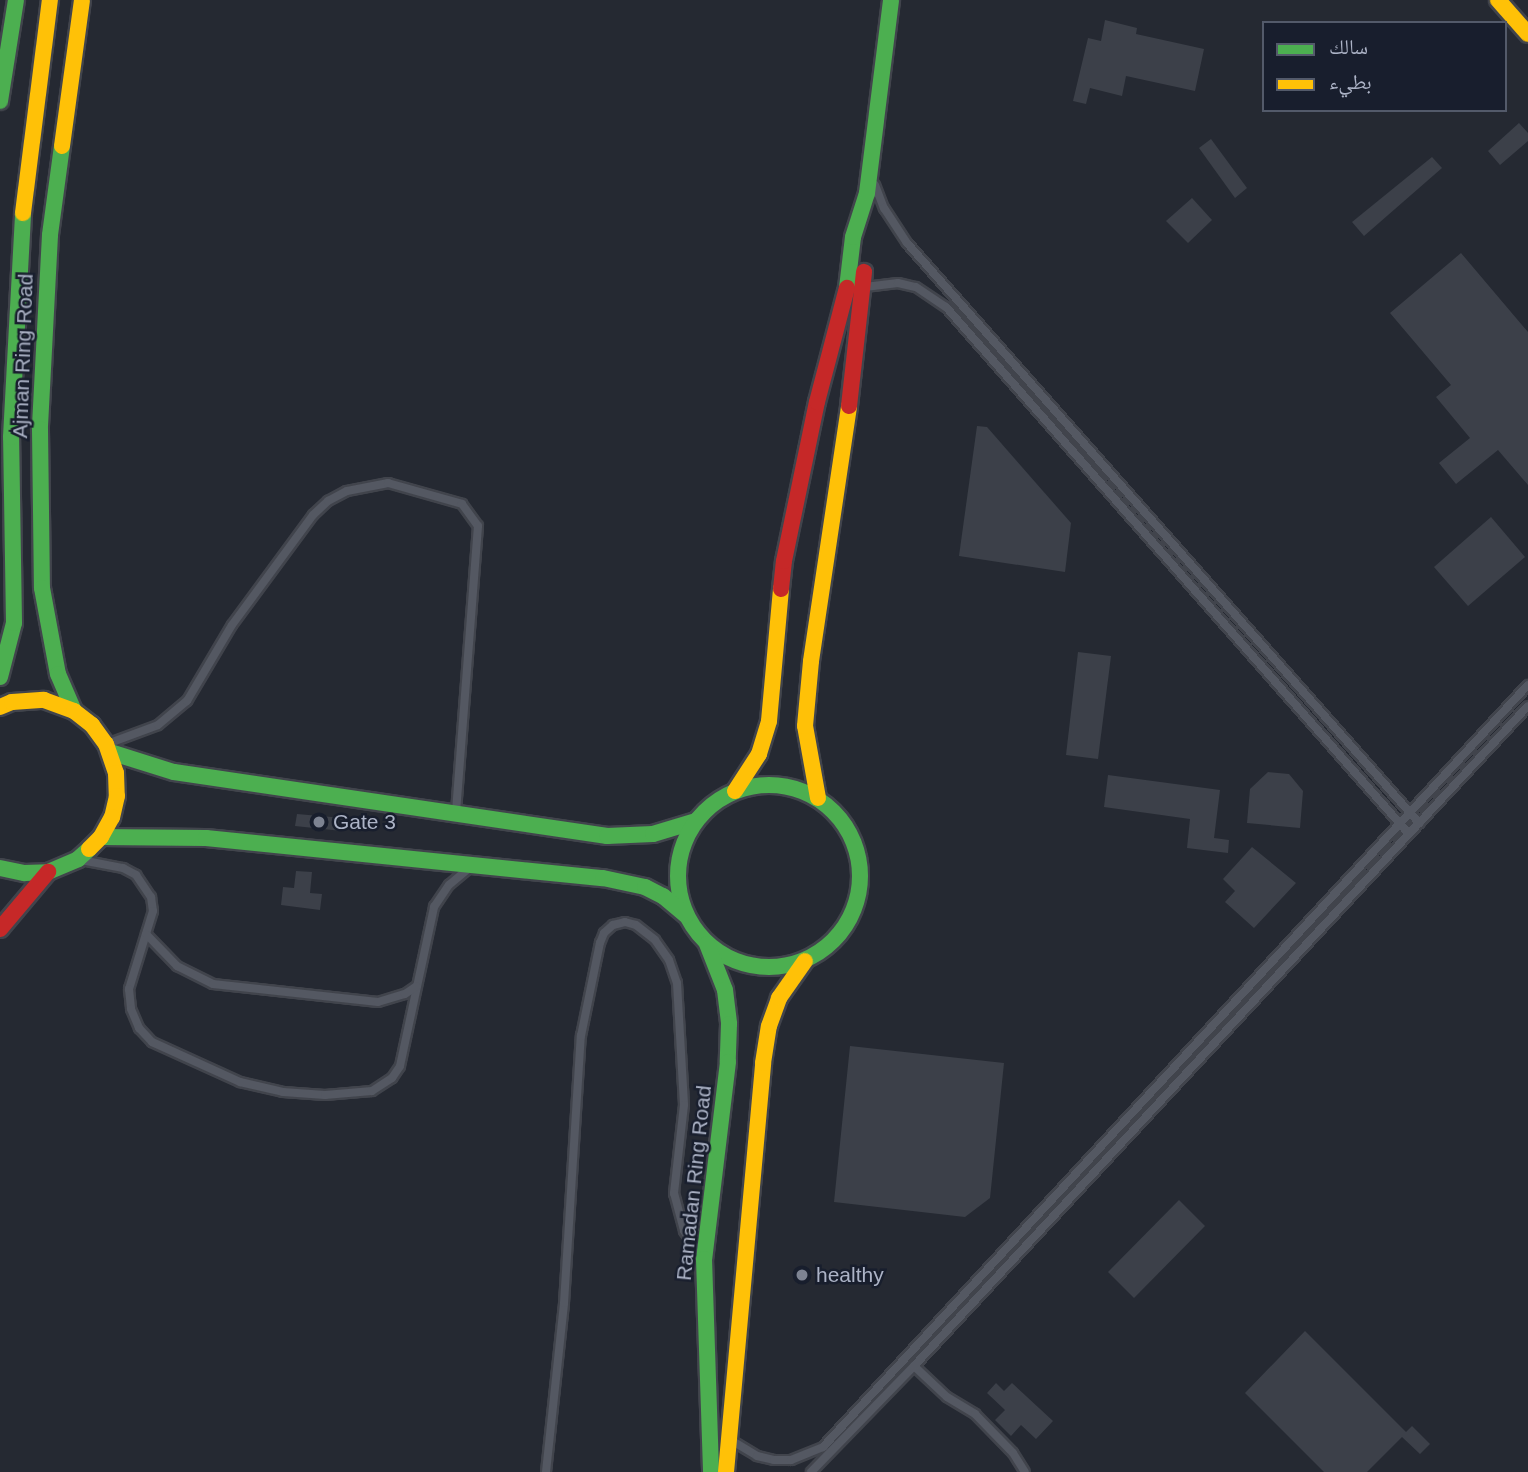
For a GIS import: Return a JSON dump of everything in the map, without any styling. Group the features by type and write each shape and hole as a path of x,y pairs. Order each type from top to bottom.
{"street":[{"name":"Ajman Ring Road","path":"0,677 14,623 11,437 20,245 50,0"},
{"name":"Ajman Ring Road","path":"74,711 58,674 45,608 40,429 50,235 82,0"},
{"path":"735,791 759,754 769,720 778,652 785,561 794,509 847,287 853,237 867,193 891,0"},
{"path":"1481,0 1499,21"},
{"path":"1498,0 1528,34"},
{"path":"0,101 12,8"},
{"path":"1507,30 1528,54"},
{"path":"818,799 805,726 811,661 842,467 870,231 867,193"},
{"path":"0,707 12,702 44,701 74,711 92,725 108,748 116,773 117,796 112,817 101,837 78,859 48,872 24,873 0,868"},
{"path":"108,748 174,772 220,779 281,776 331,782 402,795 449,813 607,836 653,834 696,821"},
{"path":"220,779 282,805 393,820 449,813"},
{"path":"101,837 132,835 206,838 260,832 324,835 391,842 434,859 626,882 663,896 686,915 707,944 729,959 754,967 780,967 805,961 829,945 847,924 858,898 859,879 854,842 839,817 818,799 792,787 763,785 735,791 713,803 696,821 684,843 678,867 679,892 686,915"},
{"path":"206,838 255,856 320,865 401,869 434,859"},
{"path":"0,929 13,910 48,872"},
{"name":"Ramadan Ring Road","path":"707,944 722,981 729,1024 729,1062 704,1259 711,1472"},
{"path":"726,1472 763,1063 769,1027 779,998 805,961"}],"lane":[{"path":"870,169 884,208 907,243 1419,823"},
{"path":"862,288 898,283 924,291 946,307 1409,834"},
{"path":"108,748 158,726 187,701 232,625 313,515 347,491 388,483 462,504 478,526 449,813"},
{"path":"729,1437 742,1449 774,1460 791,1460 822,1447 1528,685"},
{"path":"811,1472 914,1366 1528,706"},
{"path":"78,859 123,868 145,885 153,911 129,989 131,1009 139,1028 152,1042 240,1082 283,1092 325,1094 372,1091 391,1078 400,1066 434,907 449,885 476,864"},
{"path":"546,1472 564,1303 581,1036 600,943 604,933 613,925 625,922 636,925 655,940 669,960 677,982 684,1105 674,1193 684,1231 704,1259"},
{"path":"146,934 177,966 213,984 378,1002 405,994 417,986"},
{"path":"914,1366 947,1397 975,1414 1013,1453 1025,1472"}],"building":[{"path":"1105,20 1137,28 1136,34 1204,49 1195,91 1126,76 1122,96 1090,88 1086,104 1073,101 1088,38 1101,41"},
{"path":"1519,123 1528,133 1528,141 1500,165 1488,151"},
{"path":"1211,139 1247,188 1235,198 1199,148"},
{"path":"1432,157 1442,168 1364,236 1352,222"},
{"path":"1192,198 1212,220 1188,243 1166,221"},
{"path":"1461,253 1528,332 1528,485 1498,450 1456,484 1439,463 1470,438 1436,397 1451,385 1390,313"},
{"path":"977,426 987,427 1071,523 1065,572 959,556"},
{"path":"1491,517 1525,557 1468,606 1434,567"},
{"path":"1078,652 1111,656 1098,759 1066,755"},
{"path":"1268,772 1289,774 1303,791 1300,828 1247,823 1250,789"},
{"path":"1108,775 1220,790 1214,838 1229,840 1228,853 1187,848 1190,819 1104,807"},
{"name":"Gate 3","path":"297,814 343,818 342,831 295,826"},
{"path":"1252,847 1296,883 1254,928 1225,902 1235,891 1223,879"},
{"path":"296,871 312,872 310,893 322,894 320,910 281,905 283,887 294,888"},
{"path":"850,1046 1004,1063 990,1198 965,1217 834,1202"},
{"path":"1179,1200 1205,1226 1134,1298 1108,1272"},
{"path":"1305,1331 1406,1432 1412,1426 1430,1444 1420,1454 1402,1437 1367,1472 1324,1472 1245,1393"},
{"path":"996,1383 1004,1391 1012,1383 1053,1421 1036,1439 1021,1425 1011,1436 995,1420 1005,1410 987,1393"}],"traffic: fast":[{"path":"0,101 16,0"},
{"path":"847,288 853,237 867,193 891,0"},
{"path":"62,146 50,235 40,429 42,588 58,674 74,711"},
{"path":"0,677 14,623 11,437 23,213"},
{"path":"110,752 174,772 607,836 653,834 696,821"},
{"path":"769,785 804,792 820,800 833,812 845,825 853,841 860,876 853,911 845,927 833,940 820,952 804,960 769,967 734,960 718,952 705,940 693,927 685,911 678,876 685,841 693,825 705,812 718,800 734,792 769,785"},
{"path":"101,837 206,838 603,878 645,887 663,896 686,915"},
{"path":"0,868 24,873 48,872 78,859 89,849"},
{"path":"707,944 725,990 729,1024 728,1062 704,1259 711,1472"}],"traffic: slow":[{"path":"23,213 50,0"},
{"path":"62,146 82,0"},
{"path":"1498,0 1528,34"},
{"path":"818,798 805,726 811,661 849,406"},
{"path":"735,791 759,754 769,721 781,589"},
{"path":"0,707 12,702 44,700 74,711 92,725 106,744 116,773 117,796 112,817 101,837 89,849"},
{"path":"726,1472 763,1063 769,1026 779,998 805,961"}],"traffic: jam":[{"path":"849,406 864,272"},
{"path":"781,589 784,561 817,402 847,288"},
{"path":"0,929 48,872"}],"place":[{"name":"Gate 3","path":"319,822"},
{"name":"healthy","path":"802,1275"}]}
